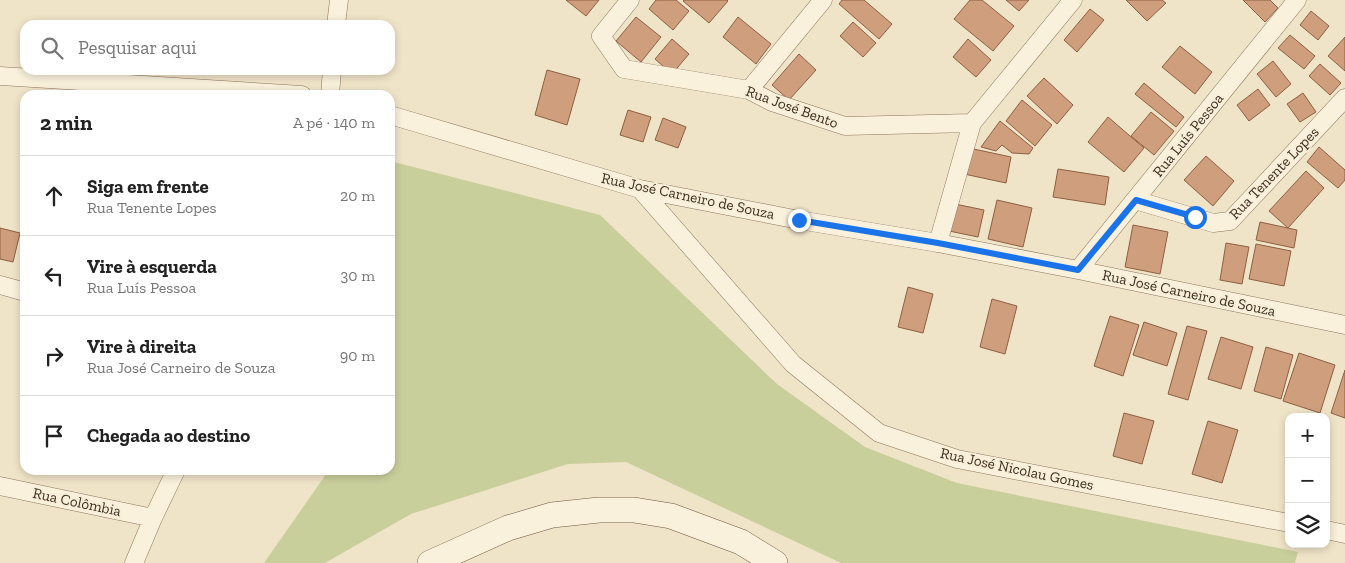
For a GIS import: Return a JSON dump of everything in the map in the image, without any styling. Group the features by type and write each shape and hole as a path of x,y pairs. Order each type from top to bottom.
{"main road":[{"path":"430,563 508,528 552,515 599,510 625,510 671,516 741,542 775,563"}],"street":[{"path":"337,20 339,0"},
{"name":"Rua José Bento","path":"630,0 601,36 624,69 749,90 772,102 845,126 972,123"},
{"path":"749,90 823,0"},
{"path":"938,243 972,123 1073,0"},
{"name":"Rua Luís Pessoa","path":"1078,270 1297,0"},
{"path":"330,90 332,75"},
{"path":"0,76 223,90"},
{"name":"Rua Tenente Lopes","path":"1136,200 1213,223 1230,221 1345,98"},
{"name":"Rua José Carneiro de Souza","path":"395,115 640,188 799,220 938,243 1078,270 1345,324"},
{"name":"Rua José Nicolau Gomes","path":"640,188 793,364 879,433 957,459 1285,522"},
{"path":"0,286 20,291"},
{"path":"134,563 174,475"},
{"name":"Rua Colômbia","path":"0,486 153,518"},
{"path":"1330,531 1345,534"}],"green space":[{"path":"395,162 600,215 777,384 865,447 957,483 1298,552 1295,563 841,563 626,462 568,464 411,514 325,563 264,563 326,475 395,475"}],"building":[{"path":"566,0 599,0 586,16"},
{"path":"656,0 676,0 689,11 673,30 649,9"},
{"path":"684,0 727,0 728,1 709,23"},
{"path":"842,0 864,0 892,24 879,39 839,4"},
{"path":"970,0 982,0 1014,26 993,51 954,19"},
{"path":"1006,0 1029,0 1019,11"},
{"path":"1126,0 1162,0 1166,3 1147,21"},
{"path":"1243,0 1270,0 1278,8 1265,22"},
{"path":"1090,9 1104,20 1077,52 1064,40"},
{"path":"1311,11 1329,26 1318,40 1300,25"},
{"path":"636,17 661,37 641,62 616,41"},
{"path":"738,17 771,44 756,64 723,37"},
{"path":"853,22 876,43 863,57 840,36"},
{"path":"1290,35 1315,56 1304,69 1278,48"},
{"path":"1345,37 1345,71 1328,56"},
{"path":"672,39 689,54 672,74 655,59"},
{"path":"968,39 991,60 976,77 953,57"},
{"path":"1180,46 1212,72 1195,94 1162,67"},
{"path":"799,54 816,70 789,100 772,85"},
{"path":"1273,61 1291,84 1276,97 1257,74"},
{"path":"1320,64 1341,83 1330,95 1309,76"},
{"path":"547,70 580,79 567,125 535,115"},
{"path":"1044,78 1073,105 1057,124 1027,96"},
{"path":"1144,83 1184,117 1176,127 1135,94"},
{"path":"1258,89 1270,105 1249,121 1237,105"},
{"path":"1303,93 1316,112 1300,122 1287,104"},
{"path":"1022,100 1052,125 1035,146 1006,121"},
{"path":"628,110 651,117 643,142 620,135"},
{"path":"1151,112 1174,131 1154,155 1131,136"},
{"path":"1108,117 1144,148 1124,172 1088,142"},
{"path":"663,118 686,127 678,148 655,140"},
{"path":"1000,121 1033,148 1029,154 1012,153 1002,145 996,151 981,147"},
{"path":"1319,147 1345,170 1345,180 1338,188 1307,162"},
{"path":"969,148 1011,157 1006,183 964,174"},
{"path":"1206,156 1234,181 1213,206 1184,180"},
{"path":"1058,169 1109,177 1105,205 1053,197"},
{"path":"1306,171 1324,188 1288,228 1269,211"},
{"path":"997,200 1032,208 1023,247 988,239"},
{"path":"955,204 984,210 978,237 949,231"},
{"path":"1260,222 1297,230 1294,248 1256,240"},
{"path":"1133,225 1168,232 1160,274 1125,267"},
{"path":"0,228 20,233 13,262 0,259"},
{"path":"1226,243 1249,247 1242,284 1220,280"},
{"path":"1256,244 1291,251 1284,286 1249,279"},
{"path":"908,287 933,294 923,333 898,327"},
{"path":"992,299 1017,306 1005,354 980,347"},
{"path":"1110,316 1139,325 1123,376 1094,366"},
{"path":"1144,322 1177,333 1167,366 1133,355"},
{"path":"1187,326 1207,331 1188,400 1168,394"},
{"path":"1221,337 1253,347 1241,389 1208,379"},
{"path":"1266,347 1293,355 1281,399 1254,391"},
{"path":"1299,353 1335,365 1320,413 1283,401"},
{"path":"1345,370 1345,418 1331,413"},
{"path":"1124,413 1154,421 1142,464 1113,456"},
{"path":"1208,421 1238,430 1222,483 1192,474"}],"route":[{"path":"799,220 938,243 1078,270 1136,200 1195,217"}]}
